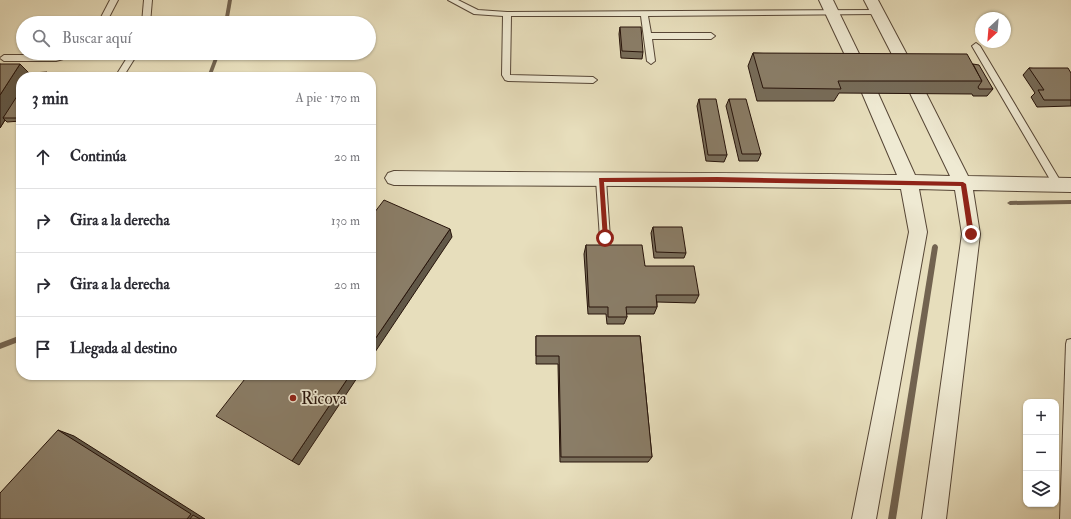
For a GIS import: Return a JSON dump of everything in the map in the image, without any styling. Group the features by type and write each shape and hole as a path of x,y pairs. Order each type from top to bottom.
{"street":[{"path":"829,6 857,66"},
{"path":"874,6 905,66"},
{"path":"864,519 918,232 909,182 870,93"},
{"path":"918,93 963,184 971,234 934,519"},
{"path":"394,178 601,180 717,179 1064,185"}],"lane":[{"path":"106,16 114,0"},
{"path":"147,16 148,0"},
{"path":"452,0 477,12 507,14 644,14 829,6 874,6"},
{"path":"507,14 506,75 508,78 593,80"},
{"path":"644,14 651,61"},
{"path":"648,36 711,36"},
{"path":"977,48 1064,185"},
{"path":"4,58 16,58"},
{"path":"122,72 130,60"},
{"path":"601,180 605,238"},
{"path":"1066,519 1071,344"}],"building":[{"path":"620,27 641,27 643,52 622,51"},
{"path":"753,53 967,54 982,81 838,81 841,89 763,88"},
{"path":"0,64 20,64 0,95"},
{"path":"973,64 979,65 993,89 979,89 978,87 982,81"},
{"path":"1029,68 1068,68 1071,73 1071,100 1044,100 1038,90 1044,90"},
{"path":"16,98 16,118 3,118"},
{"path":"699,99 716,99 727,155 708,155"},
{"path":"729,99 746,99 761,154 742,154"},
{"name":"Ricova","path":"384,200 450,229 376,338 376,210"},
{"path":"653,227 682,227 686,253 656,252"},
{"path":"586,245 642,245 645,266 694,266 699,295 656,295 657,307 626,307 627,317 608,317 608,307 589,307"},
{"path":"536,336 640,336 652,457 561,457 559,356 536,356"},
{"name":"Ricova","path":"244,380 347,380 292,461 216,416"},
{"path":"58,430 191,514 187,519 0,519 0,493"},
{"path":"193,515 200,519 190,519"}],"waterway":[{"path":"227,16 230,0"},
{"path":"212,72 216,60"},
{"path":"1010,203 1071,202"},
{"path":"892,519 935,247"},
{"path":"0,346 16,340"}],"place":[{"name":"Ricova","path":"293,398"}],"route":[{"path":"605,238 601,180 717,179 963,184 971,234"}]}
